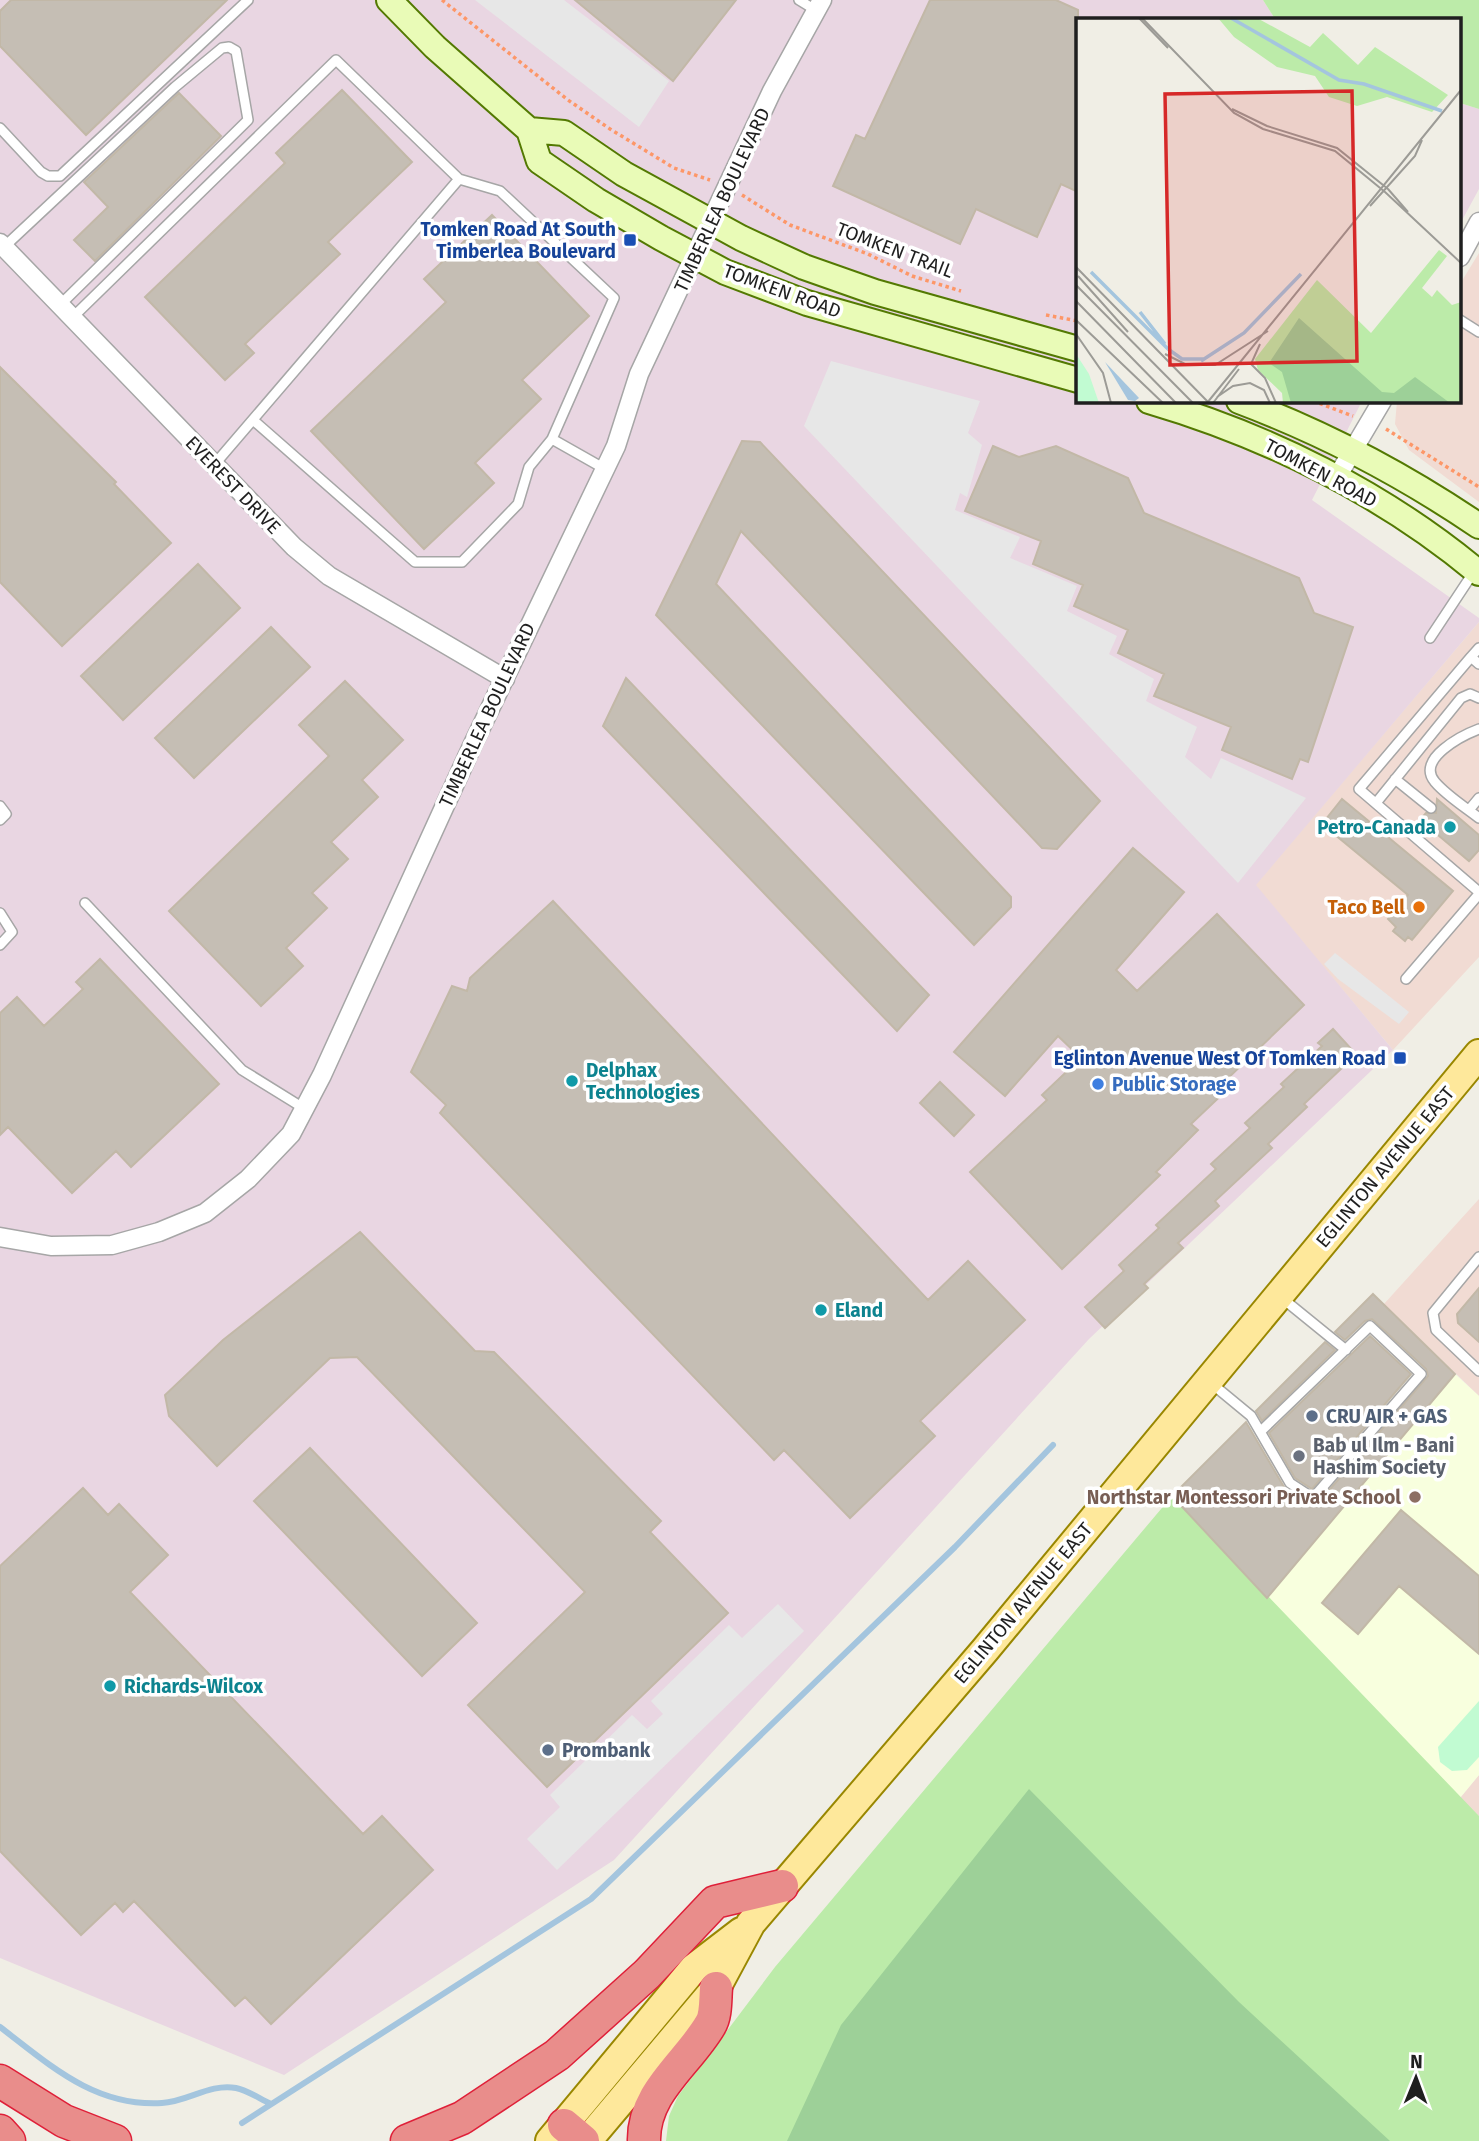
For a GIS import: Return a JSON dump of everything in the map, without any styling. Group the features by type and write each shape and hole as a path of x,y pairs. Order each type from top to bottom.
{"highway":[{"path":"407,2141 462,2118 557,2055 647,1974 715,1902 782,1886"},
{"path":"644,2141 644,2127 653,2100 712,2023 716,1988"},
{"path":"0,2081 64,2122 115,2141"},
{"path":"0,2131 9,2141"}],"main road":[{"name":"TOMKEN ROAD","path":"389,0 435,47 529,130 539,161 596,200 696,256 725,272 807,303 1076,379"},
{"name":"TOMKEN ROAD","path":"529,130 564,133 624,174 712,222 804,267 875,292 1076,348"},
{"name":"TOMKEN ROAD","path":"1152,402 1192,414 1272,445 1336,477 1411,522 1477,571"},
{"name":"TOMKEN ROAD","path":"1241,402 1354,450 1479,526"},
{"name":"EGLINTON AVENUE EAST","path":"571,2137 716,1988 751,1923 985,1650 1479,1054"},
{"name":"EGLINTON AVENUE EAST","path":"571,2137 694,1968 751,1923"}],"street":[{"name":"TIMBERLEA BOULEVARD","path":"0,1237 51,1246 112,1245 159,1232 205,1213 248,1179 290,1134 305,1109 616,446 639,374 772,91 820,6"},
{"path":"1462,253 1479,222"},
{"name":"EVEREST DRIVE","path":"2,245 294,547 329,576 505,679"},
{"path":"1336,477 1381,402"}],"lane":[{"path":"0,128 41,172 48,176 60,176 248,0"},
{"path":"799,0 820,6"},
{"path":"2,245 175,87 222,48 229,47 236,51 248,120 66,312"},
{"path":"66,312 336,60 459,179 500,191 614,298 552,439 530,467 517,504 462,562 415,562 253,420"},
{"path":"214,465 459,179"},
{"path":"1462,321 1479,332"},
{"path":"552,439 605,469"},
{"path":"1430,638 1477,571"},
{"path":"1406,979 1479,893 1359,789 1475,661 1479,648"},
{"path":"1376,803 1461,698 1470,694 1479,698"},
{"path":"1479,729 1450,741 1431,769 1435,782 1479,818"},
{"path":"1395,779 1430,808"},
{"path":"1469,810 1479,798"},
{"path":"0,806 6,814 0,820"},
{"path":"85,903 242,1070 305,1109"},
{"path":"0,914 12,932 0,945"},
{"path":"1479,1257 1433,1312 1436,1331 1479,1371"},
{"path":"1278,1294 1346,1350"},
{"path":"1207,1380 1251,1416 1290,1483 1312,1499 1421,1374 1370,1326 1261,1431"}],"path":[{"path":"442,0 600,122 674,168 700,176"},
{"name":"TOMKEN TRAIL","path":"749,199 756,206 790,225 868,254 912,276 966,292"},
{"path":"1044,315 1076,321"},
{"path":"1315,402 1340,411"},
{"path":"1395,433 1479,488"}],"shaded area":[{"path":"0,0 1263,0 1274,18 1076,18 1076,402 1361,402 1312,500 1479,618 1479,622 1256,885 1393,1050 1089,1339 614,1860 284,2075 0,1958"},
{"path":"475,0 564,0 669,81 639,127"},
{"path":"1462,104 1479,109 1479,189 1462,220"},
{"path":"1479,253 1479,502 1409,450 1395,424 1397,402 1462,402 1462,281"},
{"path":"831,361 980,401 968,433 982,445 967,497 960,493 955,510 1020,537 1010,558 1077,586 1067,611 1117,636 1109,654 1154,679 1146,701 1197,727 1185,757 1211,779 1221,758 1306,798 1238,883 804,426"},
{"path":"1479,622 1479,957 1393,1050 1255,885"},
{"path":"1335,953 1409,1012 1399,1024 1338,979 1324,964"},
{"path":"1479,1199 1479,1396 1384,1304"},
{"name":"Northstar Montessori Private School","path":"1455,1374 1479,1396 1479,1775 1460,1798 1267,1598"},
{"path":"778,1604 804,1631 557,1870 527,1839 560,1807 550,1795 632,1715 647,1729 663,1714 651,1701 729,1625 742,1638"},
{"path":"1479,1775 1479,1816 1460,1798"}],"green space":[{"path":"1263,0 1479,0 1479,109 1462,104 1462,18 1274,18"},
{"path":"1172,1496 1479,1816 1479,2141 666,2141 669,2116 678,2096 775,1967"},
{"path":"1479,1701 1479,1757 1467,1770 1452,1771 1440,1762 1438,1747"},
{"path":"1029,1789 1239,2002 1390,2141 787,2141 841,2025"}],"building":[{"path":"11,0 227,0 86,135 0,46 0,11"},
{"path":"575,0 736,0 673,81"},
{"path":"930,0 1056,0 1078,10 1076,191 1061,184 1037,237 976,209 960,244 833,186 856,135 865,139"},
{"path":"342,90 412,162 328,242 340,254 245,344 254,353 225,380 145,297 285,163 276,153"},
{"path":"179,93 221,136 95,261 74,240 108,207 84,182"},
{"path":"492,215 589,316 522,380 541,399 475,463 494,483 424,549 311,431 446,302 424,279"},
{"path":"0,367 116,482 114,484 171,543 62,646 0,582"},
{"path":"742,441 760,442 1100,801 1057,849 1042,848 741,531 716,584 1011,897 1011,907 974,945 656,615"},
{"path":"993,446 1019,457 1056,446 1128,478 1144,513 1299,578 1314,613 1353,627 1308,762 1300,759 1292,779 1222,750 1231,727 1154,696 1164,674 1118,653 1128,630 1074,606 1083,585 1033,564 1041,541 965,511"},
{"path":"198,564 240,608 123,720 81,676"},
{"path":"271,627 310,667 194,778 155,738"},
{"path":"626,678 929,995 897,1031 603,726"},
{"path":"345,681 403,740 362,780 378,797 331,842 348,859 312,893 327,908 286,948 303,966 261,1006 169,911 329,756 299,725"},
{"path":"1342,799 1453,891 1412,940 1408,937 1405,941 1393,931 1396,927 1388,919 1408,895 1322,824"},
{"name":"Petro-Canada","path":"1437,799 1479,835 1479,850 1469,861 1420,820 1426,813 1436,813"},
{"path":"1133,848 1184,892 1116,970 1137,991 1217,914 1304,1005 1224,1082 1229,1088 1191,1124 1198,1130 1156,1172 1160,1175 1062,1269 970,1172 1047,1100 1042,1095 1081,1058 1058,1036 1005,1096 954,1052"},
{"name":"Eland","path":"553,901 928,1300 968,1261 1025,1320 920,1421 935,1436 850,1518 784,1450 774,1460 440,1113 446,1105 411,1072 452,986 467,991 470,978"},
{"path":"100,959 219,1084 131,1167 116,1151 72,1193 8,1127 0,1135 0,1013 17,997 44,1026 83,989 76,982"},
{"path":"1333,1029 1353,1051 1340,1064 1343,1067 1304,1104 1307,1107 1268,1144 1272,1148 1215,1201 1219,1206 1178,1243 1183,1248 1144,1284 1148,1288 1105,1328 1085,1307 1124,1271 1119,1265 1159,1228 1156,1225 1216,1169 1211,1164 1250,1128 1245,1123 1284,1087 1281,1084 1322,1046 1318,1043"},
{"path":"940,1082 974,1115 954,1136 920,1103"},
{"path":"360,1232 475,1351 494,1352 661,1521 650,1532 728,1613 547,1787 468,1705 585,1592 357,1357 330,1358 217,1466 169,1416 165,1395 223,1340"},
{"path":"1479,1288 1479,1342 1458,1323 1457,1314"},
{"path":"1373,1294 1455,1374 1267,1598 1172,1496 1246,1422 1284,1487 1310,1504 1318,1503 1428,1376 1426,1369 1372,1319 1365,1321 1345,1340 1335,1332"},
{"path":"1370,1336 1411,1374 1312,1489 1295,1478 1269,1433"},
{"path":"1325,1342 1335,1350 1262,1421 1256,1411"},
{"path":"310,1448 477,1623 422,1676 254,1501"},
{"name":"Richards-Wilcox","path":"83,1488 108,1515 119,1504 168,1555 130,1592 363,1834 382,1816 433,1870 271,2024 245,1997 235,2006 134,1901 123,1912 115,1903 81,1935 0,1851 0,1566"},
{"path":"1401,1510 1479,1576 1479,1654 1399,1586 1358,1634 1322,1603"}],"waterway":[{"path":"242,2123 591,1899 955,1547 1053,1445"},
{"path":"0,2027 75,2081 116,2098 162,2103 226,2087 245,2091 271,2104"}],"place":[{"name":"Tomken Road At South Timberlea Boulevard","path":"630,240"},
{"name":"Petro-Canada","path":"1450,827"},
{"name":"Taco Bell","path":"1419,907"},
{"name":"Eglinton Avenue West Of Tomken Road","path":"1400,1058"},
{"name":"Delphax Technologies","path":"572,1081"},
{"name":"Public Storage","path":"1098,1084"},
{"name":"Eland","path":"821,1310"},
{"name":"CRU AIR + GAS","path":"1312,1416"},
{"name":"Bab ul Ilm - Bani Hashim Society","path":"1299,1456"},
{"name":"Northstar Montessori Private School","path":"1415,1497"},
{"name":"Richards-Wilcox","path":"110,1686"},
{"name":"Prombank","path":"548,1750"}]}
